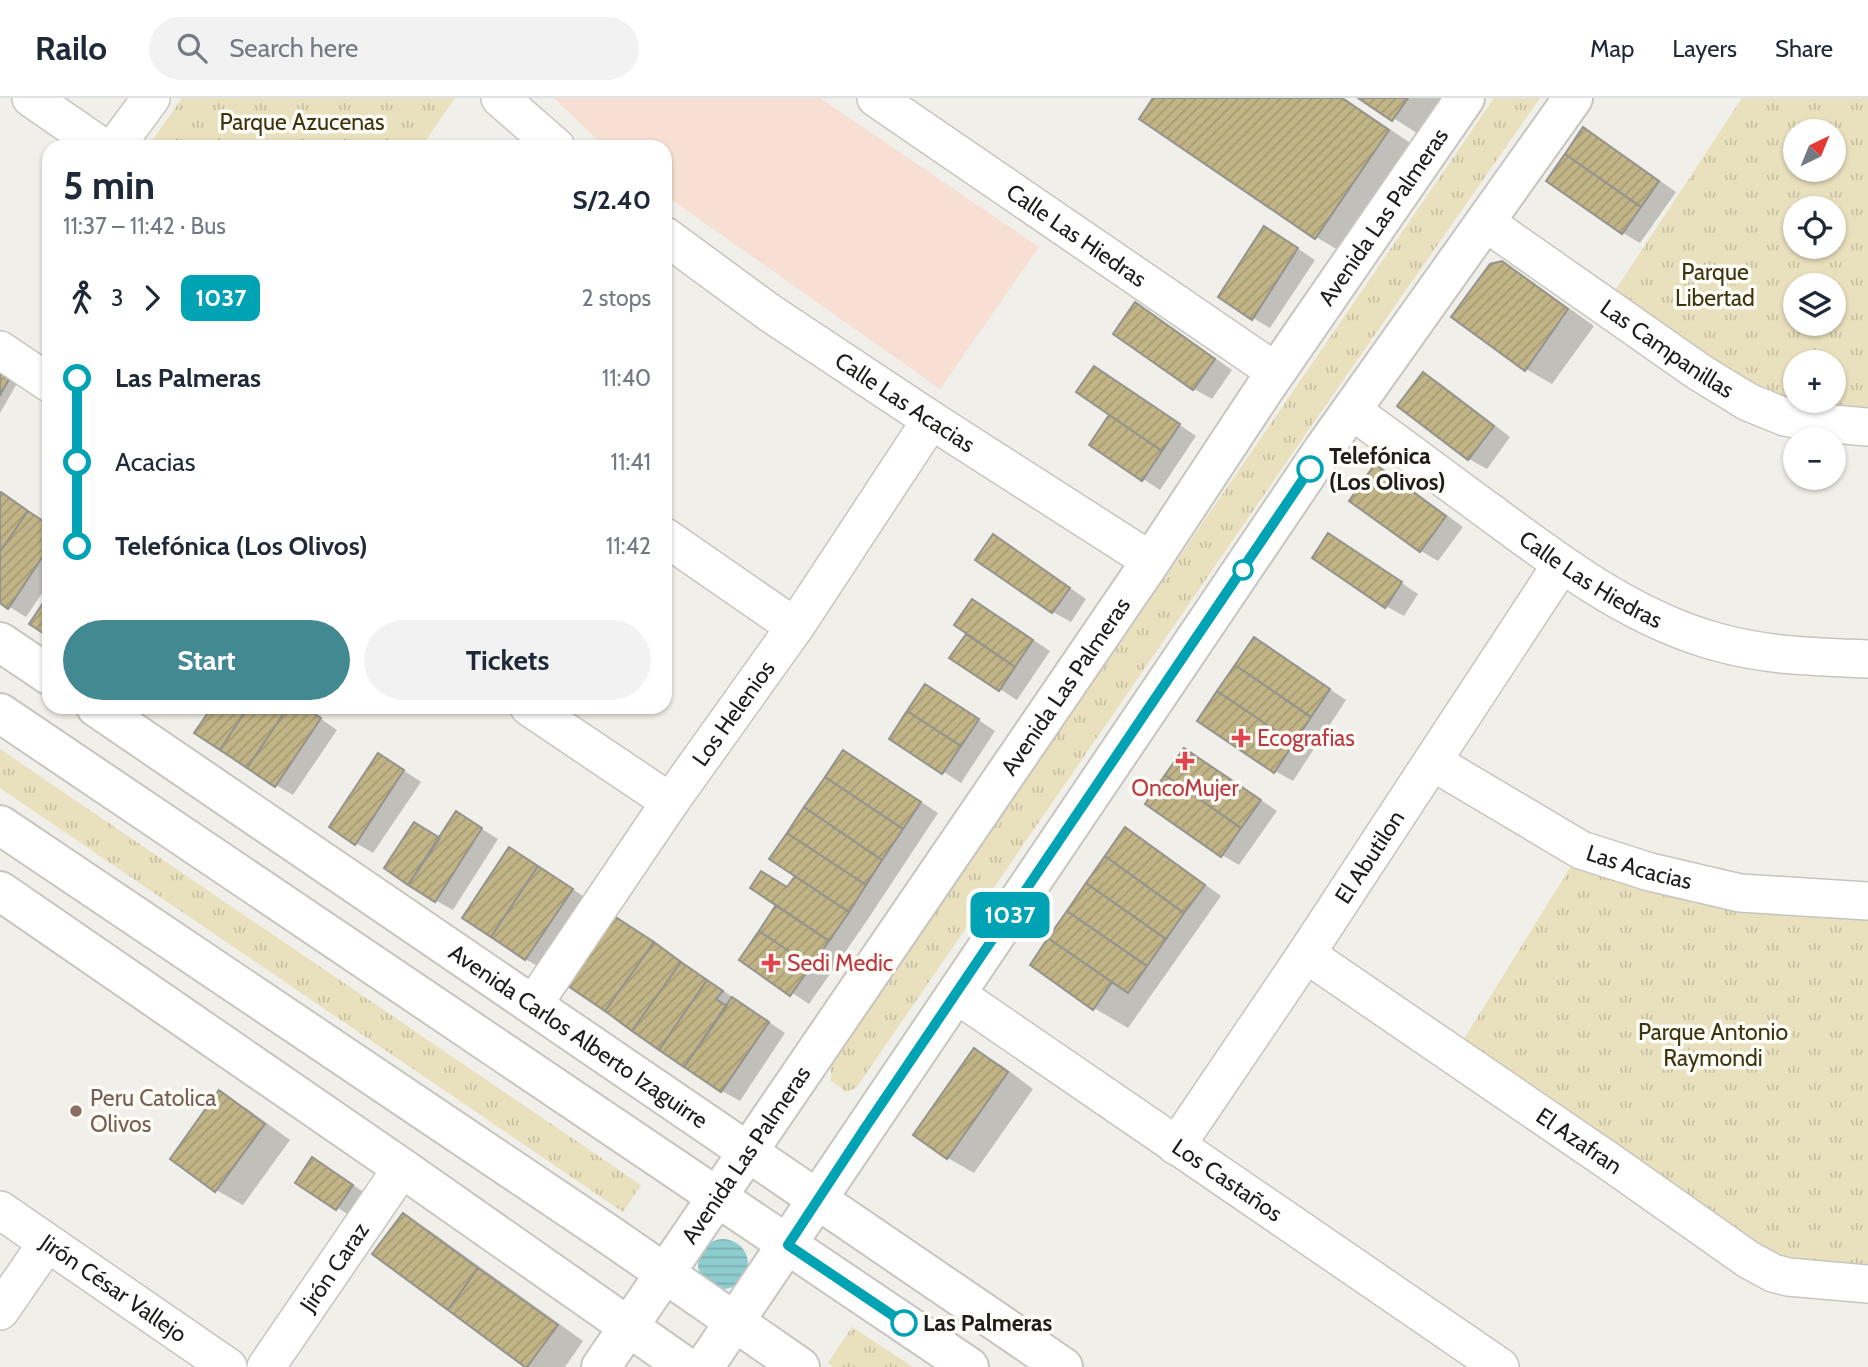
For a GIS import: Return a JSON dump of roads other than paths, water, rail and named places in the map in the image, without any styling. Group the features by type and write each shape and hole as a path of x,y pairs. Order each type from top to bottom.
{"main road":[{"name":"Avenida Las Palmeras","path":"601,1367 1465,98"},
{"path":"704,1367 1351,410 1573,98"},
{"path":"0,642 42,670"},
{"path":"0,712 970,1367"},
{"name":"Avenida Carlos Alberto Izaguirre","path":"106,714 1063,1367"},
{"path":"0,825 665,1273 800,1367"},
{"path":"0,891 686,1367"}],"street":[{"path":"31,98 92,140"},
{"path":"120,140 151,98"},
{"path":"500,98 548,140"},
{"name":"Calle Las Hiedras","path":"876,98 1276,372"},
{"name":"Las Campanillas","path":"1485,222 1699,372 1748,402 1785,417 1868,427"},
{"name":"Calle Las Acacias","path":"672,241 770,313 1151,561"},
{"path":"0,350 42,378"},
{"name":"Calle Las Hiedras","path":"1351,410 1560,565 1631,606 1694,635 1722,643 1801,657 1868,659"},
{"name":"Los Helenios","path":"533,1005 670,802 795,627 931,420"},
{"path":"672,542 795,627"},
{"name":"El Abutilon","path":"1176,1146 1433,762 1560,565"},
{"path":"539,714 670,802"},
{"name":"Las Acacias","path":"1433,762 1581,850 1675,879 1740,893 1868,901"},
{"name":"El Azafran","path":"1306,954 1749,1260 1773,1273 1788,1277 1868,1284"},
{"name":"Los Castaños","path":"956,994 1500,1367"},
{"name":"Jirón Caraz","path":"265,1367 402,1168"},
{"name":"Jirón César Vallejo","path":"0,1210 228,1367"},
{"path":"0,1311 47,1243"}],"water":[{"path":"723,1239 741,1246 748,1264 741,1282 723,1289 705,1282 698,1264 705,1246"}],"place":[{"name":"Telefónica (Los Olivos)","path":"1310,469"},
{"name":"Ecografias","path":"1241,738"},
{"name":"OncoMujer","path":"1185,761"},
{"name":"Sedi Medic","path":"771,963"},
{"name":"Peru Catolica Olivos","path":"76,1111"},
{"name":"Las Palmeras","path":"904,1323"}],"park label":[{"name":"Parque Azucenas","path":"302,122"},
{"name":"Parque Libertad","path":"1715,285"},
{"name":"Parque Antonio Raymondi","path":"1713,1045"}]}
